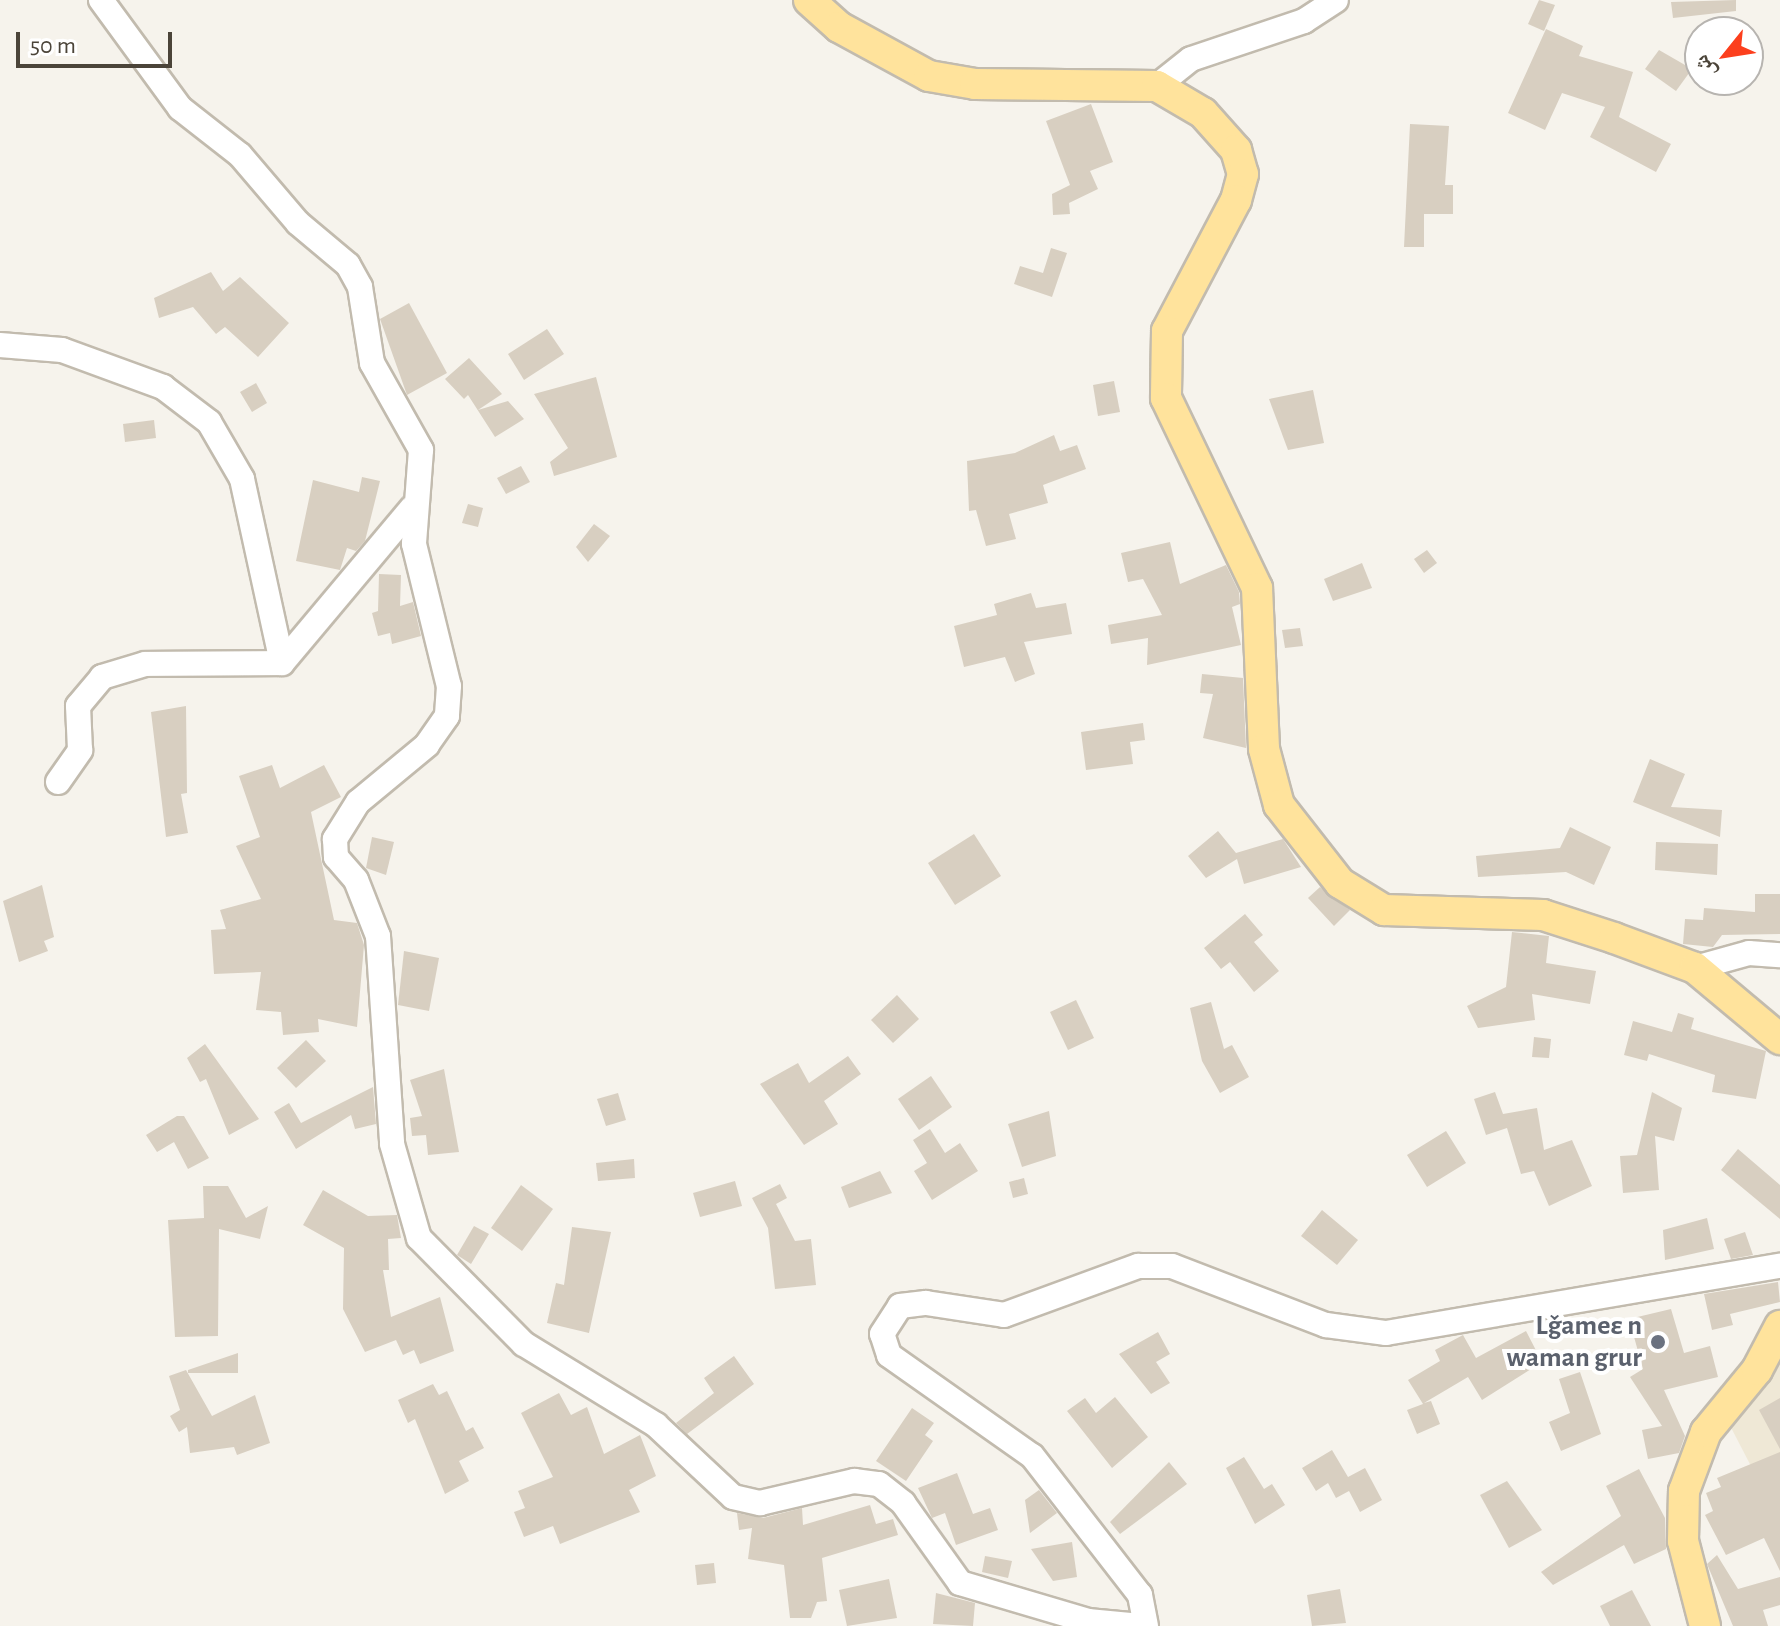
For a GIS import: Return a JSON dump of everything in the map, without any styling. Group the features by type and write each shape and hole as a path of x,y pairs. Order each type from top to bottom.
{"main road":[{"path":"809,0 839,27 929,76 975,84 1157,86 1222,131 1243,174 1236,200 1175,304 1164,377 1171,413 1257,588 1264,749 1279,805 1325,868 1370,905 1410,914 1543,915 1695,968 1780,1039"},
{"path":"1705,1626 1683,1541 1684,1491 1706,1432 1757,1370 1780,1326"}],"street":[{"path":"58,782 80,750 78,706 102,677 145,664 282,663 412,508 424,478 421,450 372,363 360,287 348,265 298,223 240,155 180,108 101,0"},
{"path":"1157,86 1191,59 1304,21 1336,0"},
{"path":"0,345 62,350 148,382 209,422 242,479 282,663"},
{"path":"412,508 424,599 449,686 447,716 427,745 358,802 335,839 336,857 356,880 378,936 392,1144 419,1238 524,1344 656,1425 733,1497 760,1503 854,1481 879,1484 903,1503 960,1583 1088,1621 1144,1626 1140,1595 1032,1456 889,1355 882,1334 900,1306 926,1303 1004,1315 1138,1266 1172,1266 1326,1325 1386,1333 1780,1266"},
{"path":"1695,968 1749,953 1780,955"}],"shaded area":[{"path":"1780,1361 1780,1522 1725,1416"}],"building":[{"path":"1539,0 1555,5 1544,31 1528,24"},
{"path":"1736,0 1736,11 1673,18 1671,2"},
{"path":"1546,29 1583,46 1579,56 1633,72 1619,117 1671,144 1656,172 1590,137 1605,107 1562,93 1545,130 1508,113"},
{"path":"1659,50 1684,64 1684,80 1676,91 1645,69"},
{"path":"1091,104 1113,162 1090,171 1098,189 1069,203 1070,214 1053,215 1052,194 1070,185 1046,121"},
{"path":"1410,124 1449,126 1445,185 1453,185 1453,214 1424,214 1424,247 1404,247"},
{"path":"1051,248 1067,253 1052,297 1014,284 1020,266 1043,273"},
{"path":"211,272 223,291 240,277 289,323 258,357 225,327 216,334 193,307 159,318 154,298"},
{"path":"409,303 447,373 407,395 380,319"},
{"path":"547,329 564,354 524,380 508,354"},
{"path":"469,358 502,394 478,410 508,401 524,419 495,437 468,395 464,399 445,379"},
{"path":"596,377 617,457 554,476 550,462 568,448 534,394"},
{"path":"1114,381 1120,412 1098,416 1093,385"},
{"path":"256,383 267,403 252,412 240,392"},
{"path":"1313,390 1324,443 1288,450 1269,399"},
{"path":"154,420 156,438 125,442 123,424"},
{"path":"1054,435 1060,451 1077,445 1086,469 1043,485 1048,503 1009,514 1016,539 986,546 976,510 969,511 967,461 1015,453"},
{"path":"521,466 530,482 506,494 497,478"},
{"path":"362,477 380,481 365,541 356,551 347,548 340,570 296,561 313,480 359,492"},
{"path":"468,504 483,508 478,527 462,523"},
{"path":"594,524 610,536 588,562 576,547"},
{"path":"1170,542 1180,584 1226,565 1239,592 1240,604 1232,607 1241,645 1147,665 1148,638 1111,644 1108,625 1162,615 1143,579 1128,582 1121,553"},
{"path":"1427,550 1437,563 1424,573 1414,559"},
{"path":"1362,563 1372,588 1333,601 1324,579"},
{"path":"379,574 401,575 400,606 413,602 421,636 392,644 390,633 378,636 372,613 378,611"},
{"path":"1031,593 1036,608 1066,603 1072,634 1024,642 1035,674 1015,682 1005,657 964,667 954,626 997,615 994,604"},
{"path":"1300,628 1303,646 1285,648 1282,630"},
{"path":"1202,674 1243,678 1246,748 1203,738 1213,694 1200,693"},
{"path":"186,706 187,793 181,794 188,833 166,837 151,712"},
{"path":"1143,723 1145,740 1130,742 1133,764 1086,770 1081,732"},
{"path":"1650,759 1685,774 1671,807 1722,810 1720,837 1633,802"},
{"path":"272,765 280,788 324,765 341,797 311,812 334,920 357,923 364,945 357,1027 318,1019 319,1032 283,1035 281,1012 256,1010 261,972 214,974 211,930 226,929 220,910 261,899 236,846 260,837 239,776"},
{"path":"1570,827 1611,847 1594,885 1566,872 1478,877 1476,856 1560,848"},
{"path":"1218,831 1236,853 1283,839 1301,867 1244,884 1237,859 1206,878 1188,856"},
{"path":"974,834 1001,876 955,905 928,863"},
{"path":"372,837 394,842 386,875 366,868"},
{"path":"1656,842 1718,844 1717,875 1655,870"},
{"path":"42,885 54,937 44,941 48,951 19,962 3,901"},
{"path":"1320,887 1350,910 1334,926 1308,898"},
{"path":"1755,894 1780,894 1780,934 1722,935 1713,947 1683,944 1685,919 1703,920 1704,908 1755,912"},
{"path":"1245,914 1263,935 1254,942 1279,971 1254,992 1230,962 1221,969 1204,948"},
{"path":"1512,932 1549,936 1546,963 1596,971 1590,1004 1532,994 1535,1020 1478,1028 1467,1006 1506,987"},
{"path":"404,951 439,958 429,1011 398,1005"},
{"path":"897,995 919,1019 893,1043 871,1020"},
{"path":"1076,1000 1094,1038 1068,1050 1050,1012"},
{"path":"1211,1002 1224,1049 1232,1045 1249,1077 1220,1093 1202,1061 1190,1008"},
{"path":"1678,1013 1694,1018 1691,1029 1766,1051 1756,1099 1712,1092 1715,1075 1649,1054 1647,1061 1624,1055 1633,1021 1672,1032"},
{"path":"1534,1037 1551,1039 1549,1058 1532,1057"},
{"path":"306,1040 326,1061 296,1088 277,1068"},
{"path":"205,1044 259,1119 229,1135 206,1079 200,1082 187,1058"},
{"path":"848,1056 861,1074 824,1101 838,1124 804,1145 760,1084 798,1063 809,1083"},
{"path":"444,1069 459,1152 428,1155 426,1135 412,1136 410,1118 422,1116 410,1080"},
{"path":"931,1076 952,1107 919,1130 898,1099"},
{"path":"373,1087 376,1124 355,1129 351,1115 296,1149 274,1112 289,1103 301,1123"},
{"path":"1495,1092 1503,1114 1537,1108 1544,1150 1572,1140 1592,1186 1549,1206 1534,1171 1521,1174 1507,1128 1486,1135 1474,1099"},
{"path":"1652,1092 1682,1108 1674,1141 1655,1136 1659,1190 1623,1193 1620,1156 1637,1155"},
{"path":"618,1093 626,1120 606,1126 597,1099"},
{"path":"1049,1111 1056,1156 1022,1167 1008,1124"},
{"path":"177,1116 184,1116 209,1158 188,1169 174,1142 157,1152 146,1135"},
{"path":"930,1129 945,1153 960,1143 978,1171 932,1200 914,1171 927,1163 913,1140"},
{"path":"1446,1131 1466,1163 1427,1187 1407,1155"},
{"path":"1738,1149 1780,1185 1780,1219 1721,1170"},
{"path":"634,1159 635,1178 598,1181 596,1163"},
{"path":"880,1171 892,1193 849,1208 841,1187"},
{"path":"1024,1178 1028,1194 1013,1198 1009,1182"},
{"path":"735,1181 742,1206 700,1217 693,1193"},
{"path":"780,1184 787,1198 776,1204 795,1241 811,1239 816,1285 775,1289 768,1228 752,1198"},
{"path":"521,1185 553,1209 522,1251 491,1228"},
{"path":"203,1186 228,1186 246,1218 268,1206 260,1239 219,1229 218,1336 175,1337 168,1220 204,1218"},
{"path":"323,1190 368,1216 397,1215 401,1238 388,1239 389,1270 383,1270 391,1317 440,1297 454,1351 420,1364 414,1350 403,1355 396,1340 365,1352 343,1309 344,1248 303,1225"},
{"path":"1322,1210 1358,1240 1337,1265 1301,1236"},
{"path":"1707,1218 1714,1249 1665,1260 1663,1230"},
{"path":"474,1226 489,1234 471,1264 457,1255"},
{"path":"572,1227 611,1232 589,1333 547,1323 556,1283 564,1285"},
{"path":"1745,1232 1753,1255 1731,1259 1724,1239"},
{"path":"1778,1282 1780,1302 1730,1314 1733,1325 1712,1330 1704,1294"},
{"path":"1671,1309 1684,1353 1710,1346 1718,1377 1664,1390 1685,1436 1679,1453 1648,1459 1642,1430 1662,1426 1630,1377 1643,1369 1629,1319"},
{"path":"1526,1331 1542,1362 1482,1400 1468,1377 1424,1403 1431,1401 1440,1424 1417,1434 1407,1410 1423,1404 1408,1380 1440,1361 1435,1350 1463,1335 1476,1358"},
{"path":"1158,1332 1170,1354 1156,1362 1170,1383 1151,1394 1119,1354"},
{"path":"238,1353 238,1373 188,1373 188,1370"},
{"path":"734,1356 754,1384 687,1434 676,1423 714,1393 704,1378"},
{"path":"186,1370 212,1416 255,1395 270,1443 237,1455 234,1447 190,1453 187,1427 179,1432 170,1416 180,1410 169,1376"},
{"path":"1580,1372 1601,1434 1561,1451 1549,1422 1570,1413 1559,1379"},
{"path":"433,1384 439,1395 447,1391 466,1431 473,1427 484,1448 459,1461 469,1481 445,1494 415,1419 408,1423 398,1400"},
{"path":"559,1393 571,1415 587,1407 604,1454 640,1435 656,1476 629,1490 640,1512 560,1544 553,1526 524,1537 514,1512 525,1508 518,1491 553,1477 521,1413"},
{"path":"1115,1397 1148,1437 1112,1468 1067,1411 1085,1398 1096,1413"},
{"path":"1780,1398 1780,1449 1759,1410"},
{"path":"912,1408 934,1423 925,1435 933,1441 906,1481 876,1461"},
{"path":"1332,1450 1348,1477 1365,1468 1382,1500 1360,1512 1349,1491 1336,1498 1328,1483 1316,1491 1302,1468"},
{"path":"1780,1452 1780,1571 1764,1538 1726,1555 1705,1515 1713,1511 1706,1493 1721,1487 1717,1478"},
{"path":"1244,1457 1264,1489 1272,1484 1285,1505 1255,1524 1226,1468"},
{"path":"1169,1462 1187,1484 1120,1534 1110,1522"},
{"path":"1639,1469 1665,1518 1666,1549 1634,1564 1624,1545 1553,1585 1541,1572 1621,1516 1606,1486"},
{"path":"957,1473 973,1514 990,1508 998,1530 956,1545 945,1513 932,1518 918,1488"},
{"path":"1507,1481 1542,1530 1509,1548 1480,1495"},
{"path":"1039,1490 1057,1513 1030,1533 1025,1500"},
{"path":"870,1505 876,1524 893,1519 898,1535 822,1558 827,1601 817,1602 811,1618 790,1618 784,1565 748,1559 752,1528 739,1530 737,1513 763,1518 802,1508 803,1525"},
{"path":"1072,1542 1077,1577 1053,1581 1031,1549"},
{"path":"1717,1555 1738,1589 1780,1577 1780,1605 1763,1610 1768,1626 1733,1626 1707,1564"},
{"path":"985,1556 1012,1561 1008,1578 982,1572"},
{"path":"714,1563 716,1583 697,1585 695,1565"},
{"path":"889,1579 897,1618 847,1626 839,1590"},
{"path":"1340,1589 1346,1623 1312,1626 1307,1595"},
{"path":"1632,1590 1651,1626 1610,1626 1600,1606"},
{"path":"936,1593 975,1603 973,1626 933,1624"}],"place":[{"name":"Lǧameε n waman grur","path":"1658,1342"}]}
